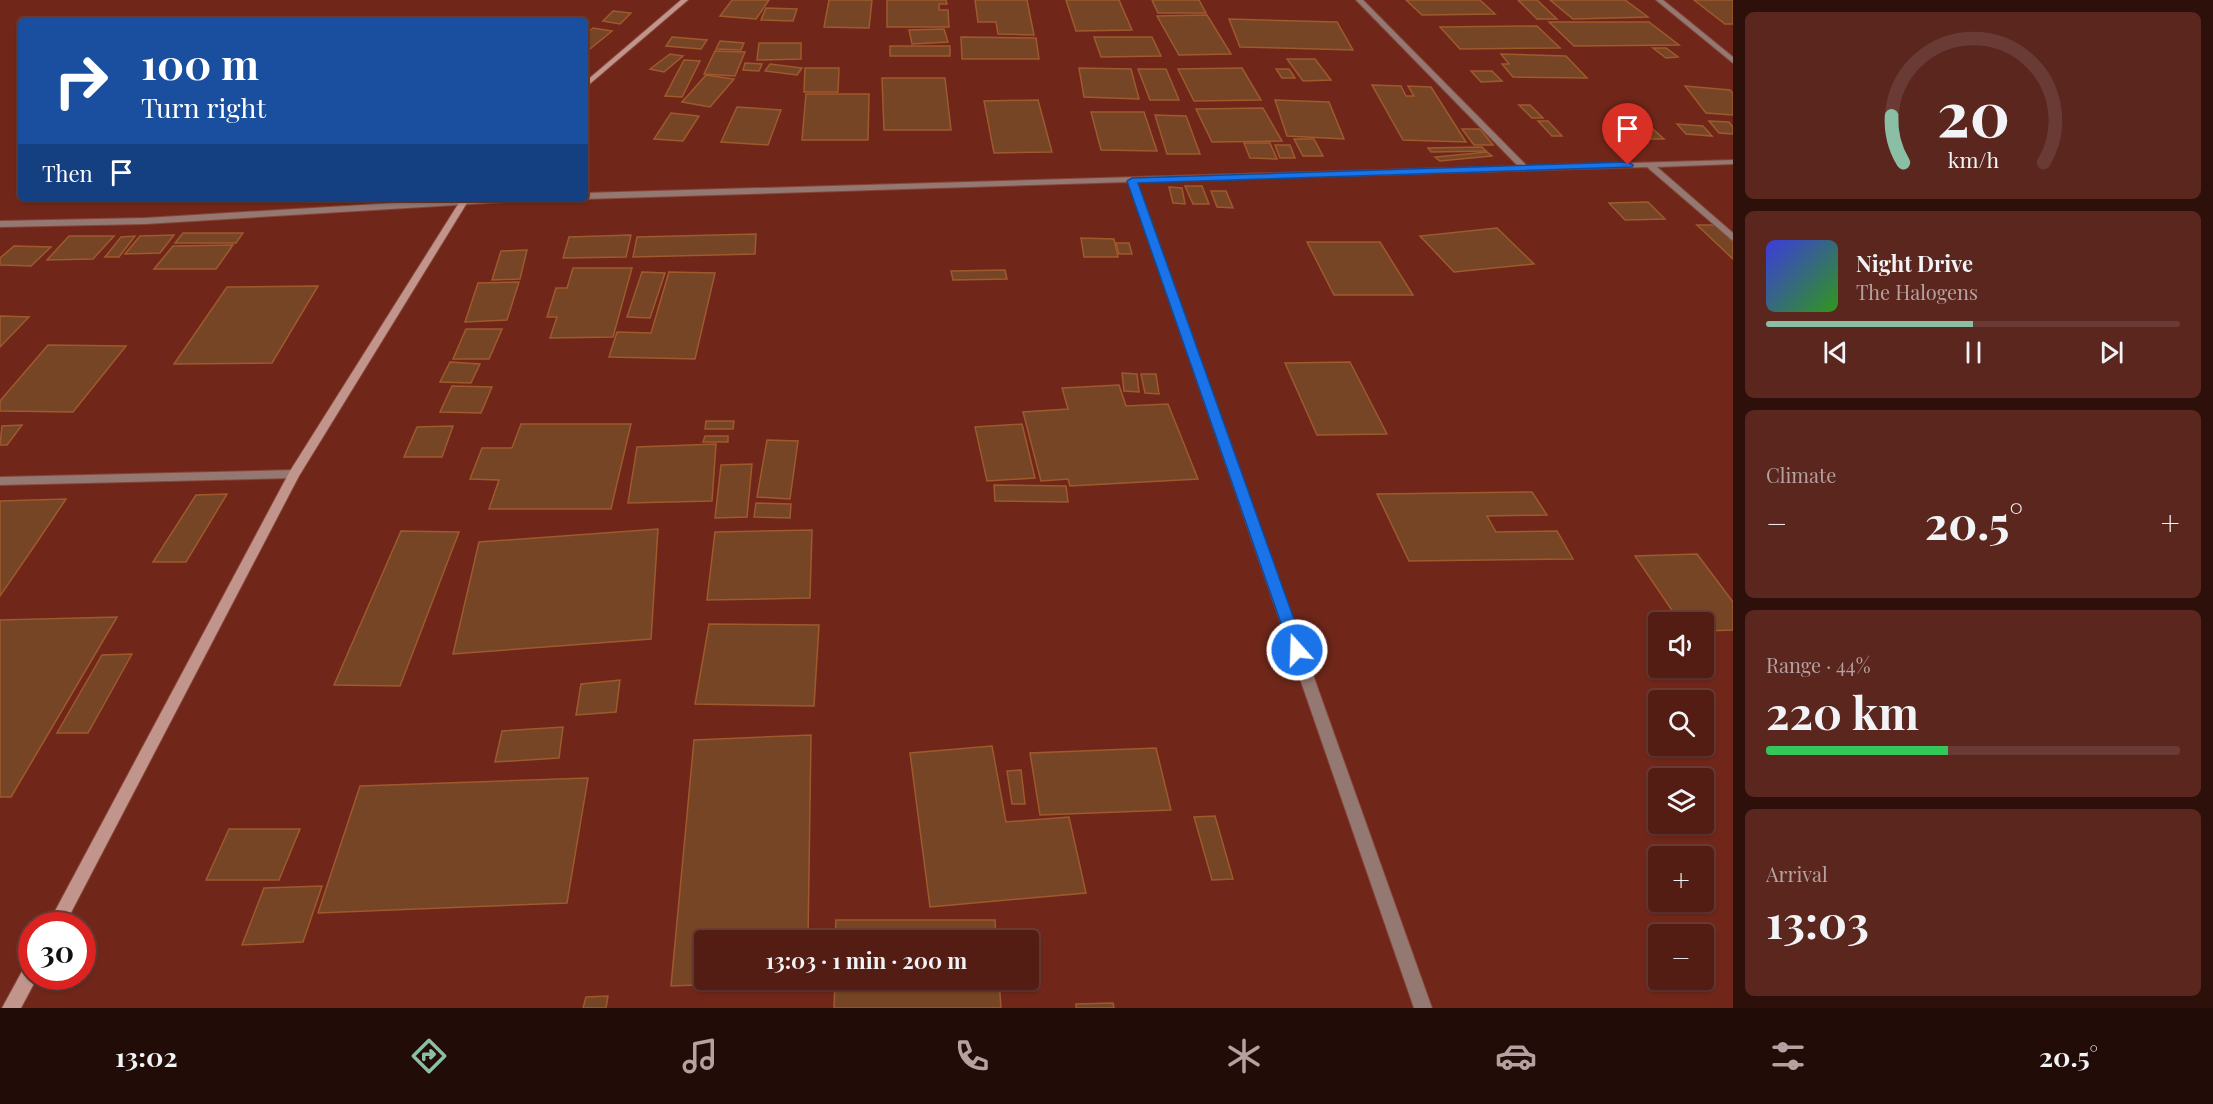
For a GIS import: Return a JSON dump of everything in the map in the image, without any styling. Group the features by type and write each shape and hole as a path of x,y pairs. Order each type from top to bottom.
{"main road":[{"path":"588,83 685,0"},
{"path":"62,912 294,474 465,201"},
{"path":"11,1008 21,990"}],"street":[{"path":"1359,0 1524,167"},
{"path":"1659,0 1733,61"},
{"path":"588,196 1733,162"},
{"path":"1649,164 1733,238"},
{"path":"1132,181 1423,1008"},
{"path":"0,224 145,221 437,201"},
{"path":"0,481 294,474"}],"building":[{"path":"732,0 769,0 756,19 720,16"},
{"path":"829,0 872,0 869,28 824,27"},
{"path":"887,0 946,0 947,4 939,4 939,10 948,10 949,27 887,27"},
{"path":"975,0 1027,0 1034,35 998,34 996,22 978,22"},
{"path":"1066,0 1119,0 1132,30 1076,31"},
{"path":"1152,0 1199,0 1206,13 1158,13"},
{"path":"1406,0 1480,0 1495,14 1422,15"},
{"path":"1518,0 1537,0 1557,19 1537,19"},
{"path":"1550,0 1625,0 1648,17 1573,19"},
{"path":"1694,0 1733,0 1733,24 1725,24"},
{"path":"766,8 797,9 793,21 761,20"},
{"path":"613,11 631,13 620,24 603,21"},
{"path":"1207,15 1231,54 1179,55 1157,16"},
{"path":"1229,19 1337,22 1353,50 1240,47"},
{"path":"1549,22 1649,22 1679,45 1574,46"},
{"path":"1537,26 1560,48 1460,49 1440,27"},
{"path":"593,28 612,31 588,51 588,32"},
{"path":"944,29 948,42 912,44 909,30"},
{"path":"672,37 707,40 701,49 666,46"},
{"path":"961,37 1036,38 1039,59 962,59"},
{"path":"1094,37 1152,37 1161,56 1101,57"},
{"path":"720,41 744,43 741,50 716,49"},
{"path":"759,43 801,43 801,59 757,60"},
{"path":"890,46 950,46 950,56 890,56"},
{"path":"1653,48 1666,48 1678,57 1666,58"},
{"path":"715,51 745,52 735,76 704,74"},
{"path":"670,54 683,56 664,72 650,69"},
{"path":"1501,54 1566,56 1587,78 1513,77 1502,64 1509,64"},
{"path":"1287,59 1315,59 1331,80 1303,81"},
{"path":"684,60 700,61 682,97 665,96"},
{"path":"745,63 762,64 759,71 743,70"},
{"path":"770,64 802,68 797,75 765,71"},
{"path":"805,68 839,68 838,92 804,92"},
{"path":"1079,68 1131,69 1139,99 1084,97"},
{"path":"1242,68 1261,100 1194,101 1178,69"},
{"path":"1138,69 1166,69 1179,100 1150,100"},
{"path":"1276,69 1289,69 1295,78 1282,78"},
{"path":"1471,71 1492,71 1502,81 1481,82"},
{"path":"706,75 734,79 710,107 682,102"},
{"path":"882,78 945,78 951,130 884,130"},
{"path":"1372,85 1401,86 1406,96 1414,96 1408,86 1431,87 1466,142 1403,140"},
{"path":"1685,86 1730,90 1733,93 1733,115 1706,113"},
{"path":"806,94 869,94 868,140 802,140"},
{"path":"1038,100 1052,152 994,153 984,101"},
{"path":"1275,100 1329,102 1344,139 1287,136"},
{"path":"1519,105 1530,105 1543,118 1532,118"},
{"path":"737,107 781,110 768,145 721,142"},
{"path":"1263,108 1282,141 1212,142 1196,109"},
{"path":"1091,112 1144,112 1157,151 1101,150"},
{"path":"671,113 699,116 683,141 654,139"},
{"path":"1155,115 1186,116 1200,154 1167,154"},
{"path":"1538,121 1548,121 1562,136 1552,136"},
{"path":"1623,121 1644,121 1664,139 1642,139"},
{"path":"1709,121 1729,122 1733,127 1733,134 1719,133"},
{"path":"1677,124 1703,126 1712,136 1686,134"},
{"path":"1462,129 1480,129 1493,145 1474,145"},
{"path":"1294,139 1314,139 1323,156 1303,156"},
{"path":"1244,143 1270,143 1277,159 1250,158"},
{"path":"1275,145 1290,145 1295,158 1280,158"},
{"path":"1482,147 1486,151 1431,152 1428,148"},
{"path":"1487,152 1492,156 1440,161 1435,157"},
{"path":"1185,186 1202,186 1209,204 1193,204"},
{"path":"1169,187 1182,188 1185,204 1173,203"},
{"path":"1211,191 1226,191 1233,208 1217,207"},
{"path":"1648,202 1665,219 1625,220 1609,203"},
{"path":"1697,225 1715,225 1733,242 1733,259"},
{"path":"1497,228 1534,264 1454,272 1420,236"},
{"path":"183,233 243,233 236,243 175,243"},
{"path":"756,234 755,254 633,257 637,237"},
{"path":"174,235 160,253 125,254 140,236"},
{"path":"631,235 626,257 563,258 569,237"},
{"path":"69,236 114,236 93,259 47,260"},
{"path":"135,236 119,257 105,257 121,237"},
{"path":"1081,238 1114,239 1118,257 1084,257"},
{"path":"1307,242 1380,242 1413,295 1334,295"},
{"path":"1116,243 1129,243 1132,254 1119,254"},
{"path":"233,245 216,269 154,269 173,246"},
{"path":"14,246 51,247 31,266 0,265 0,258"},
{"path":"527,250 520,279 492,280 501,251"},
{"path":"573,268 632,268 613,337 550,338 557,317 547,317 556,288 567,288"},
{"path":"1005,270 1007,279 953,280 951,271"},
{"path":"642,272 665,273 650,318 627,317"},
{"path":"669,272 715,273 695,359 609,357 617,332 651,333"},
{"path":"519,282 507,320 465,322 478,283"},
{"path":"318,286 272,363 174,364 227,287"},
{"path":"0,316 29,317 0,347"},
{"path":"466,329 502,329 489,359 453,359"},
{"path":"48,345 126,346 73,412 0,411 0,401"},
{"path":"450,362 480,364 471,383 440,382"},
{"path":"1350,362 1387,434 1317,435 1285,363"},
{"path":"1122,373 1137,374 1139,392 1124,391"},
{"path":"1141,374 1156,374 1159,394 1145,393"},
{"path":"1119,385 1126,406 1168,404 1198,479 1070,486 1068,479 1041,481 1023,412 1068,409 1062,388"},
{"path":"452,386 492,387 481,413 440,412"},
{"path":"706,421 734,421 733,429 705,429"},
{"path":"521,424 631,424 611,509 489,509 499,480 470,479 482,448 512,448"},
{"path":"1022,424 1035,478 987,481 975,427"},
{"path":"22,425 7,445 0,445 2,426"},
{"path":"453,426 442,457 404,457 417,427"},
{"path":"705,436 728,436 728,442 703,442"},
{"path":"767,440 798,441 790,499 757,497"},
{"path":"716,444 712,501 628,503 637,447"},
{"path":"752,464 747,517 715,518 721,465"},
{"path":"994,485 1066,486 1068,502 995,501"},
{"path":"1532,492 1547,515 1487,516 1496,532 1557,531 1573,559 1409,561 1377,494"},
{"path":"227,494 186,562 153,562 196,495"},
{"path":"66,499 35,545 0,596 0,501"},
{"path":"756,503 791,504 790,518 754,517"},
{"path":"658,529 651,639 453,654 479,542"},
{"path":"812,530 810,598 707,600 715,532"},
{"path":"401,531 459,532 400,686 334,685"},
{"path":"1697,554 1733,602 1733,630 1714,631 1714,612 1673,612 1635,556"},
{"path":"117,617 11,797 0,797 0,620"},
{"path":"709,624 819,625 814,706 695,704"},
{"path":"132,654 88,733 57,733 102,655"},
{"path":"620,680 616,712 576,715 581,684"},
{"path":"563,727 559,758 495,762 502,731"},
{"path":"811,735 808,930 694,930 694,985 671,986 694,740"},
{"path":"992,746 1006,822 1069,817 1086,893 930,907 910,753"},
{"path":"1156,748 1171,810 1040,815 1030,753"},
{"path":"1021,770 1025,804 1012,804 1007,771"},
{"path":"588,778 567,903 318,913 360,786"},
{"path":"1215,816 1233,879 1212,880 1194,817"},
{"path":"229,829 300,829 279,880 206,880"},
{"path":"322,886 303,942 242,945 264,888"},
{"path":"836,920 995,920 996,930 836,930"},
{"path":"835,990 1000,990 1001,1008 834,1008"},
{"path":"608,996 606,1008 583,1008 586,997"},
{"path":"1113,1003 1114,1008 1076,1008 1076,1004"}],"route":[{"path":"1297,650 1132,181 1628,165"}]}
